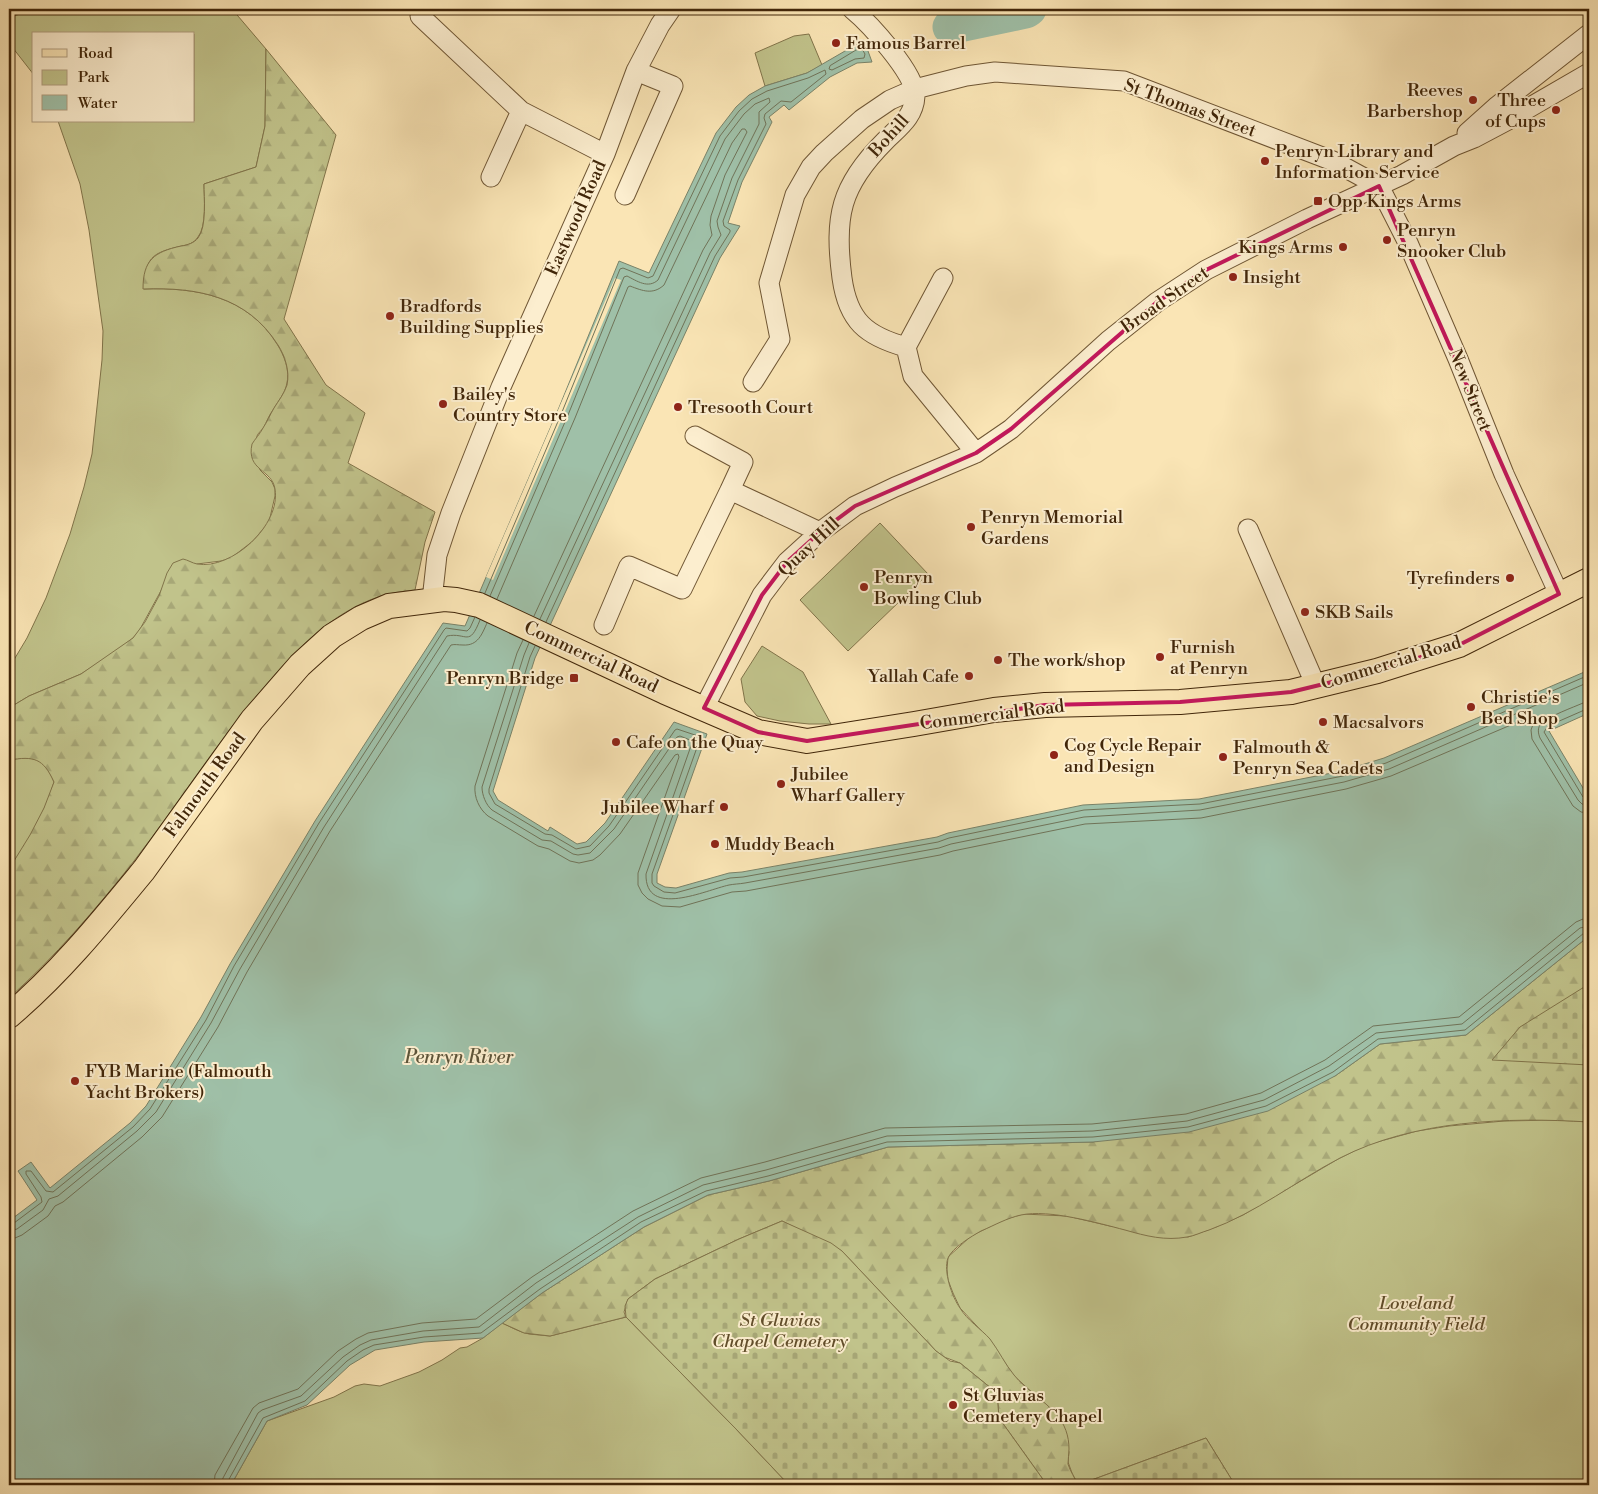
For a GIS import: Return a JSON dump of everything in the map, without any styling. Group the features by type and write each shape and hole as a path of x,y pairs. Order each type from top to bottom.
{"main road":[{"name":"Commercial Road","path":"432,600 456,600 480,605 758,732 807,740 994,710 1037,706 1180,702 1291,692 1378,672 1459,645 1589,580"},
{"name":"Falmouth Road","path":"9,1016 56,972 128,890 252,720 300,665 332,636 361,618 389,606 432,600"}],"street":[{"name":"Eastwood Road","path":"432,600 436,555 450,513 507,374 605,154 636,70 651,40 671,9"},
{"path":"852,9 893,53 904,68 915,89"},
{"path":"420,16 521,111 605,154"},
{"path":"1454,146 1496,107 1589,34"},
{"path":"625,195 673,86 636,70"},
{"name":"St Thomas Street","path":"915,89 966,76 995,72 1124,81 1333,161 1380,186"},
{"path":"1454,146 1508,120 1589,73"},
{"name":"Bohill","path":"753,382 780,339 769,283 795,194 811,168 824,153 862,119 901,94 915,89 914,106 907,120 868,159 851,184 845,198 838,227 838,251 849,307 858,322 866,330 887,342 906,347"},
{"path":"491,177 521,111"},
{"name":"Broad Street","path":"976,453 1011,429 1108,341 1157,302 1206,270 1307,219 1380,186 1454,146"},
{"name":"New Street","path":"1380,186 1419,269 1458,359 1504,474 1559,594"},
{"path":"943,278 906,347 913,376 976,453"},
{"path":"604,625 629,566 682,589 730,490 743,462 695,436"},
{"name":"Quay Hill","path":"704,708 762,595 787,562 820,532 855,506 976,453"},
{"path":"730,490 820,532"},
{"path":"1248,529 1316,686"}],"highlighted area":[{"path":"1379,186 1559,594 1459,645 1377,671 1291,692 1180,702 1045,705 807,741 758,732 704,708 762,595 787,562 820,532 855,506 976,453 1011,429 1157,302 1206,270"}],"green space":[{"path":"33,9 232,9 266,49 265,126 256,167 204,184 204,211 201,232 191,243 163,251 152,258 146,270 144,289 182,290 201,293 235,305 251,315 265,328 277,344 286,363 288,378 283,394 257,436 260,470 272,482 275,496 269,522 253,541 231,558 197,564 163,587 139,631 112,654 81,674 29,696 9,708 9,668 27,638 46,598 70,534 84,487 92,454 102,360 103,331 89,230 80,184 58,122 195,122 195,32 32,32 32,72 9,43 9,18"},
{"path":"809,34 822,65 807,73 765,86 755,53 794,36"},
{"path":"266,49 336,135 284,319 326,385 365,413 348,463 435,512 425,542 415,590 396,592 378,597 345,612 330,622 290,658 248,706 151,839 105,897 59,949 9,998 9,869 44,808 54,782 46,768 37,760 25,758 9,760 9,708 29,696 81,674 133,638 145,622 159,596 167,573 173,563 183,559 197,564 211,564 225,560 239,552 262,530 270,517 275,503 273,482 256,465 251,453 252,444 287,385 288,374 286,364 278,345 266,328 236,305 201,293 183,290 143,289 145,271 152,259 164,251 191,244 201,233 204,220 204,184 256,167 265,126"},
{"name":"Penryn Bowling Club","path":"880,523 928,574 848,651 800,600"},
{"path":"762,646 803,672 831,724 780,721 757,716 745,702 741,679"},
{"path":"34,759 46,766 54,782 35,827 9,869 9,760"},
{"path":"1589,936 1589,1122 1494,1121 1430,1129 1399,1136 1369,1145 1340,1158 1243,1215 1190,1236 1179,1238 1156,1237 1059,1215 1032,1214 1011,1218 981,1231 950,1254 947,1263 949,1284 957,1303 966,1316 990,1339 1014,1375 1051,1409 1062,1422 1068,1439 1068,1464 1078,1485 1047,1485 999,1418 997,1393 960,1363 944,1357 936,1351 842,1251 782,1221 655,1279 628,1299 624,1312 626,1317 550,1336 524,1333 502,1323 542,1293 644,1227 708,1195 769,1181 888,1147 1093,1142 1335,1076 1380,1044 1466,1035"},
{"path":"1589,984 1589,1065 1492,1060 1520,1027"},
{"name":"Loveland Community Field","path":"1557,1120 1589,1122 1589,1485 1235,1485 1206,1438 1078,1485 1068,1462 1069,1452 1056,1414 1013,1375 989,1339 960,1308 948,1280 948,1257 971,1236 1003,1220 1023,1214 1067,1216 1110,1226 1188,1237 1243,1215 1338,1159 1366,1145 1417,1131 1449,1126 1504,1121"},
{"name":"St Gluvias Chapel Cemetery","path":"782,1221 831,1243 842,1251 936,1351 950,1361 960,1363 997,1393 999,1418 1047,1485 789,1485 626,1317 625,1306 628,1299 655,1279"},
{"path":"626,1317 789,1485 231,1485 267,1421 334,1397 355,1386 364,1384 380,1386 419,1372 460,1348 467,1347 483,1338 502,1323 525,1333 550,1336"},
{"path":"1206,1438 1235,1485 1078,1485"}],"water":[{"name":"Penryn River","path":"864,40 872,62 857,63 830,77 789,110 784,105 769,117 772,122 742,182 728,223 740,226 720,258 535,658 493,791 498,800 548,831 550,827 577,844 586,842 605,823 674,722 707,734 657,874 657,883 665,887 676,888 729,873 937,837 948,833 1083,805 1199,799 1342,771 1384,758 1589,670 1589,713 1549,731 1589,798 1589,936 1466,1035 1380,1044 1335,1076 1268,1111 1189,1132 1093,1142 888,1147 769,1181 708,1195 644,1227 542,1293 483,1338 424,1342 375,1350 350,1365 307,1405 267,1421 231,1485 9,1485 9,1221 37,1200 18,1171 31,1162 50,1188 130,1123 146,1106 201,1017 230,964 315,821 443,623 465,626 558,410 619,261 649,273 716,133 736,107 749,95 765,86 807,73"}],"pier":[{"path":"615,278 621,280 493,580 486,577"}],"waterway":[{"path":"950,27 1029,9"}],"place":[{"name":"Famous Barrel","path":"836,43"},
{"name":"Reeves Barbershop","path":"1473,100"},
{"name":"Three of Cups","path":"1556,110"},
{"name":"Penryn Library and Information Service","path":"1265,161"},
{"name":"Opp Kings Arms","path":"1318,201"},
{"name":"Penryn Snooker Club","path":"1387,240"},
{"name":"Kings Arms","path":"1343,247"},
{"name":"Insight","path":"1233,277"},
{"name":"Bradfords Building Supplies","path":"390,316"},
{"name":"Bailey's Country Store","path":"443,404"},
{"name":"Tresooth Court","path":"678,407"},
{"name":"Penryn Memorial Gardens","path":"971,527"},
{"name":"Tyrefinders","path":"1510,578"},
{"name":"Penryn Bowling Club","path":"864,587"},
{"name":"SKB Sails","path":"1305,612"},
{"name":"Furnish at Penryn","path":"1160,657"},
{"name":"The work/shop","path":"998,660"},
{"name":"Yallah Cafe","path":"969,676"},
{"name":"Penryn Bridge","path":"574,678"},
{"name":"Christie's Bed Shop","path":"1471,707"},
{"name":"Macsalvors","path":"1323,722"},
{"name":"Cafe on the Quay","path":"616,742"},
{"name":"Cog Cycle Repair and Design","path":"1054,755"},
{"name":"Falmouth & Penryn Sea Cadets","path":"1223,757"},
{"name":"Jubilee Wharf Gallery","path":"781,784"},
{"name":"Jubilee Wharf","path":"724,807"},
{"name":"Muddy Beach","path":"715,844"},
{"name":"FYB Marine (Falmouth Yacht Brokers)","path":"75,1081"},
{"name":"St Gluvias Cemetery Chapel","path":"953,1405"}]}
